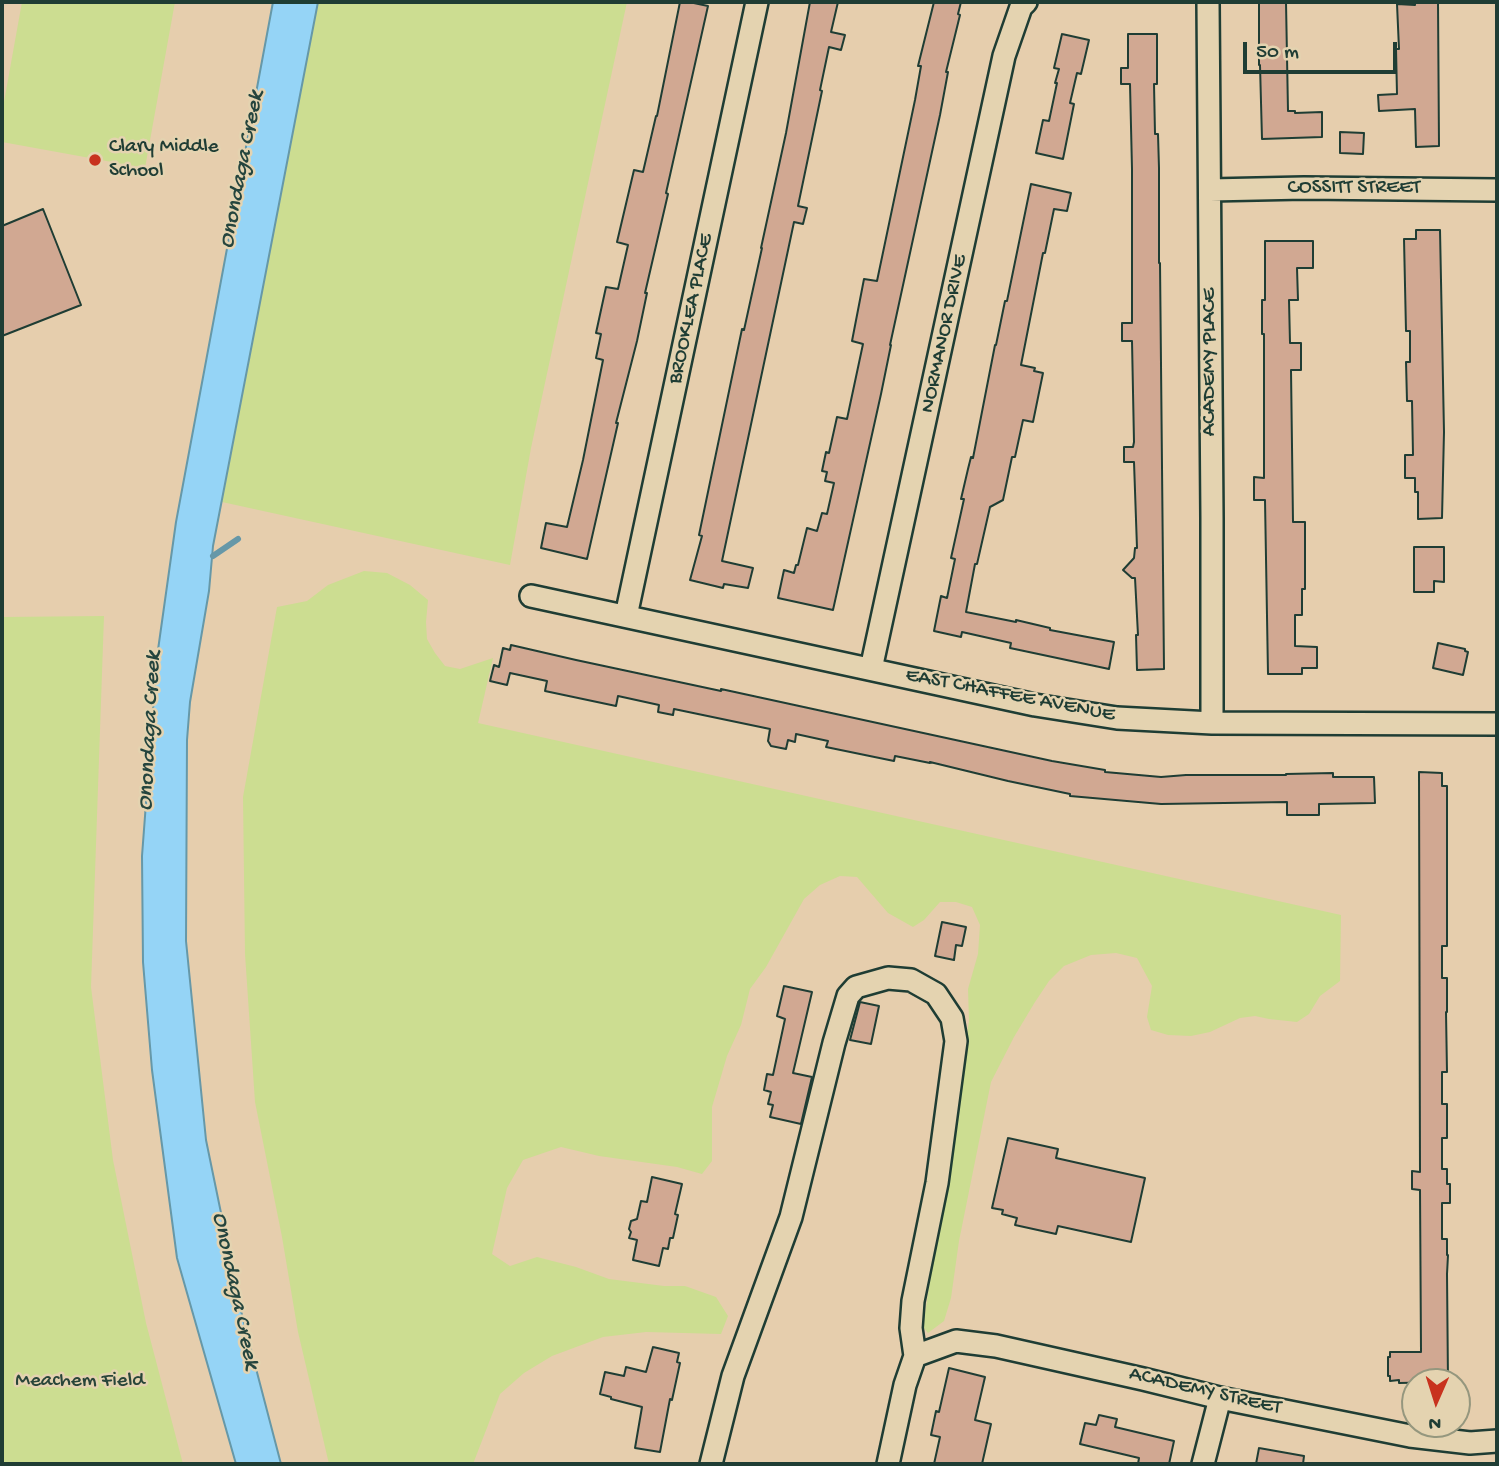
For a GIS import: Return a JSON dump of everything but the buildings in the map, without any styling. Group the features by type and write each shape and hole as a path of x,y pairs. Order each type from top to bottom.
{"street":[{"name":"BROOKLEA PLACE","path":"626,616 757,2"},
{"name":"NORMANOR DRIVE","path":"871,669 1004,56 1021,7 1026,2"},
{"name":"ACADEMY PLACE","path":"1208,2 1212,723"},
{"name":"COSSITT STREET","path":"1210,190 1497,190"},
{"name":"EAST CHAFFEE AVENUE","path":"531,596 1035,705 1117,718 1212,723 1497,724"},
{"path":"711,1464 733,1376 791,1217 848,996 856,987 888,978 911,980 936,994 952,1018 956,1041 937,1183 914,1301 911,1328 915,1356 905,1385 888,1464"},
{"name":"ACADEMY STREET","path":"915,1356 956,1342 996,1346 1220,1398 1410,1436 1470,1443 1497,1441"},
{"path":"1203,1464 1220,1398"}],"green space":[{"path":"22,2 175,2 145,168 2,142 2,113"},
{"path":"318,2 627,2 531,448 510,565 222,502"},
{"path":"364,571 387,573 410,585 428,600 427,639 445,666 460,669 493,658 478,723 1341,915 1340,981 1320,996 1309,1014 1297,1022 1255,1016 1240,1018 1210,1032 1191,1036 1168,1035 1151,1030 1147,1017 1152,986 1137,958 1116,953 1091,955 1064,966 1049,981 1035,1002 991,1082 959,1241 951,1298 944,1321 928,1333 923,1327 969,1021 968,989 978,954 980,925 972,907 956,902 940,902 924,920 913,927 888,913 857,877 840,876 820,885 804,899 766,967 750,989 741,1025 727,1056 712,1107 712,1161 702,1174 677,1167 599,1156 561,1147 523,1160 507,1188 492,1254 510,1266 537,1257 609,1279 685,1286 716,1297 728,1316 721,1334 646,1332 603,1337 552,1356 524,1373 500,1394 473,1464 329,1464 298,1332 255,1102 245,954 243,797 277,607 307,601 328,585"},
{"name":"Meachem Field","path":"104,616 91,987 113,1160 146,1323 183,1464 2,1464 2,617"}],"water":[{"name":"Onondaga Creek","path":"273,2 318,2 213,546 187,740 186,941 206,1140 242,1315 281,1464 236,1464 177,1258 152,1070 143,962 142,856 157,657 176,522"}],"waterway":[{"path":"213,556 238,539"}],"place":[{"name":"Clary Middle School","path":"95,160"}]}
